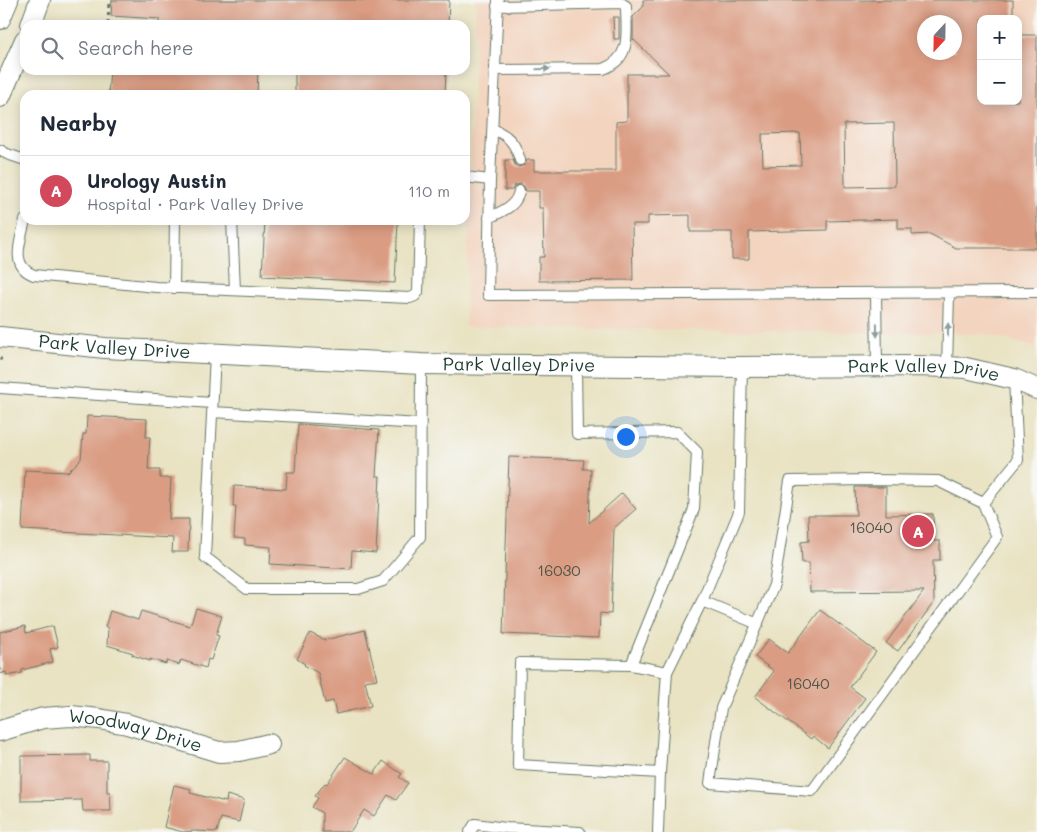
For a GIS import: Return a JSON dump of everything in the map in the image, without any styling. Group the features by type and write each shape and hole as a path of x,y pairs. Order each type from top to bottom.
{"street":[{"path":"0,19 8,0"},
{"path":"33,20 40,0"},
{"path":"0,97 20,51"},
{"name":"Park Valley Drive","path":"0,337 105,348 421,364 947,367 966,368 1014,379 1037,389"},
{"name":"Woodway Drive","path":"0,731 43,718 71,716 127,724 219,752 239,751 268,744"}],"lane":[{"path":"495,70 603,69 612,66 624,53 626,46 626,6 622,3 498,3 490,180 488,295 949,294 1037,292"},
{"path":"492,128 504,134 516,147 520,160"},
{"path":"0,150 20,158"},
{"path":"470,178 490,180"},
{"path":"489,218 510,207 518,198 519,191"},
{"path":"24,225 18,260 27,272 34,275 174,288 410,298 418,292 420,225"},
{"path":"174,288 175,225"},
{"path":"232,225 235,290"},
{"path":"876,294 877,366"},
{"path":"947,367 949,294"},
{"path":"215,354 205,557 247,589 358,589 383,581 420,537 421,364"},
{"path":"576,365 577,434 677,432 697,452 694,509 631,665"},
{"path":"658,832 667,672 702,601 739,512 742,367"},
{"path":"983,503 1018,460 1014,379"},
{"path":"0,388 212,408 421,424"},
{"path":"938,481 983,503 997,537 812,791 710,783 721,708 774,585 790,482 938,481"},
{"path":"702,601 758,624"},
{"path":"660,773 518,765 520,664 631,665 667,672"},
{"path":"470,832 475,824 506,828 580,832"}],"path":[{"path":"108,20 109,0"}],"shaded area":[{"path":"476,0 1037,0 1037,348 986,334 465,327 468,225 470,225"}],"building":[{"path":"112,0 449,0 448,20 159,20 111,16"},
{"path":"643,0 1013,0 1013,15 977,15 977,105 1022,105 1022,35 1037,35 1037,248 956,248 930,234 912,235 912,229 898,229 898,219 827,221 827,230 749,232 749,259 732,259 732,232 690,232 690,215 648,216 648,224 632,224 633,280 539,281 539,257 544,257 543,208 539,208 539,191 526,191 524,186 520,184 514,186 512,190 505,190 505,160 513,160 515,165 519,167 525,165 527,160 534,160 534,171 616,171 616,122 627,121 627,74 669,74 633,39 633,17 643,7","holes":["894,123 895,186 845,187 844,124","800,133 801,165 763,166 762,134"]},
{"path":"613,17 619,17 619,39 614,39"},
{"path":"110,75 258,75 257,90 108,90"},
{"path":"295,75 446,75 445,90 295,90"},
{"path":"265,225 398,225 395,283 262,276"},
{"path":"87,416 147,419 146,437 150,437 148,470 160,470 160,478 171,478 169,519 189,519 188,552 172,552 173,538 22,530 25,470 68,472 81,459"},
{"path":"298,424 379,430 376,476 380,476 376,553 352,551 351,569 270,564 271,547 245,545 245,539 234,538 236,506 233,506 234,486 286,489 287,472 295,472"},
{"path":"509,457 584,460 583,469 591,469 589,523 622,493 636,509 614,528 611,614 600,613 599,638 503,634"},
{"path":"855,487 886,487 886,515 933,514 934,541 940,541 940,560 933,560 934,602 898,651 886,643 924,591 810,592 809,563 802,563 801,542 809,541 808,515 856,515"},
{"path":"196,608 222,616 216,635 219,636 211,660 208,659 206,668 181,660 179,665 167,661 166,664 150,659 150,661 132,655 133,653 107,645 108,628 105,627 110,611 138,620 141,611 190,626"},
{"path":"820,610 876,652 850,687 865,698 828,748 813,736 811,739 755,697 774,671 755,657 769,639 788,653"},
{"path":"25,626 26,633 53,626 58,647 50,649 53,662 22,670 22,673 7,676 6,672 0,674 0,632"},
{"path":"365,630 377,679 365,681 371,706 336,714 333,701 325,703 318,673 297,659 310,633 325,640"},
{"path":"90,755 90,761 107,761 107,792 110,792 111,811 83,811 82,800 21,801 21,756"},
{"path":"345,757 374,774 383,761 402,774 399,777 408,783 396,800 388,795 374,816 364,810 350,832 322,832 322,813 312,807 318,798 315,796 325,783 327,784"},
{"path":"174,785 191,789 190,793 226,802 227,795 244,800 239,822 221,818 217,832 183,832 164,827"}],"place":[{"name":"Urology Austin","path":"918,531"}]}
